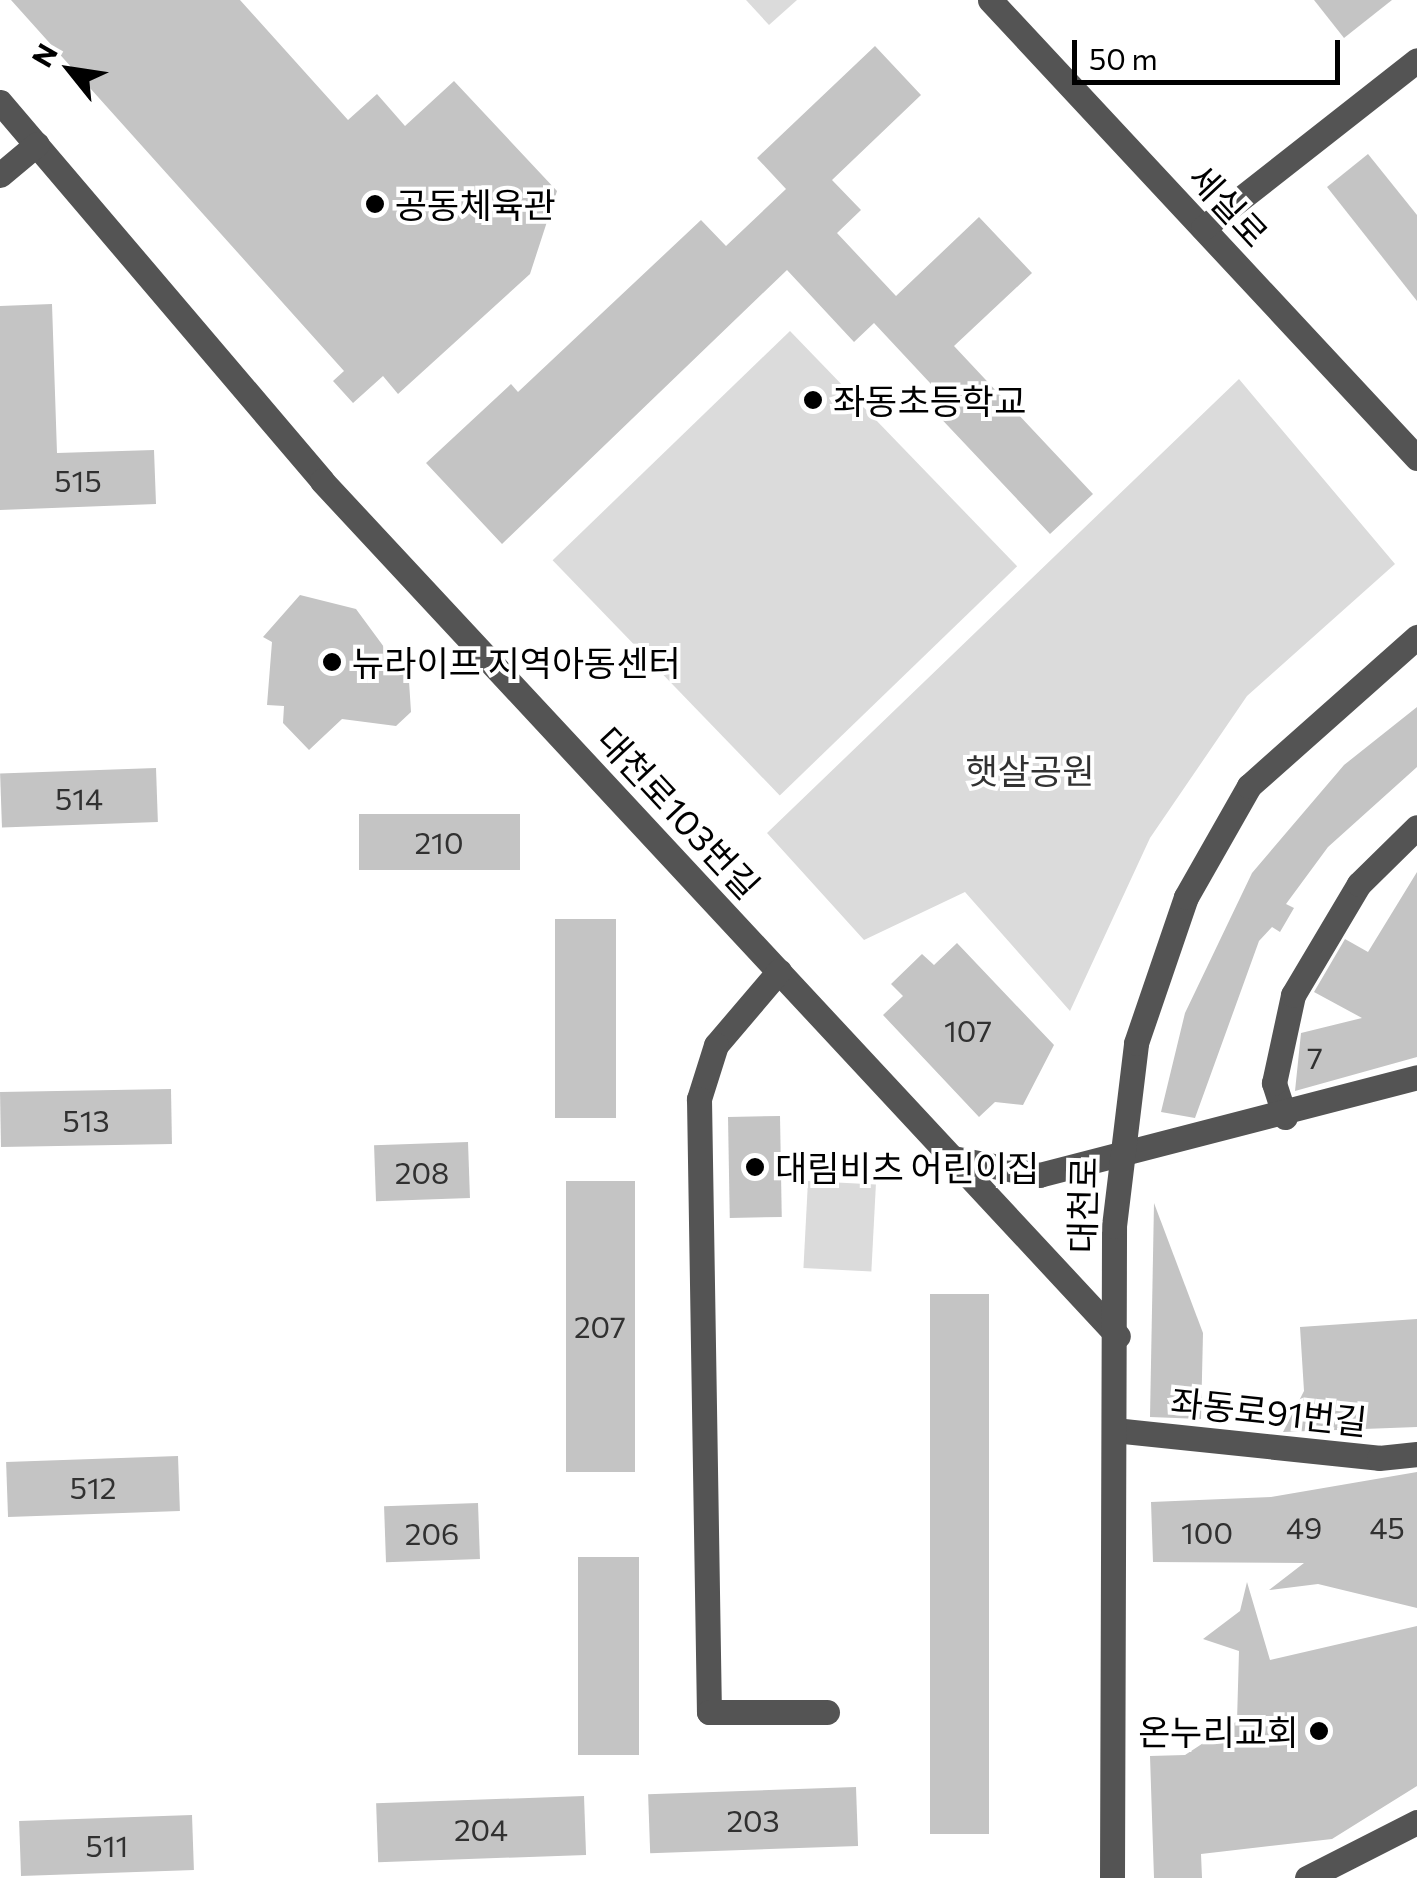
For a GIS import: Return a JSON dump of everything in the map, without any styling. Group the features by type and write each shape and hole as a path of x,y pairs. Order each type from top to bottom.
{"street":[{"name":"세실로","path":"990,0 1417,458"},
{"path":"1203,228 1417,60"},
{"name":"대천로103번길","path":"0,102 322,481 1118,1336"},
{"path":"0,175 37,144"},
{"name":"대천로","path":"1112,1878 1118,1148 1168,942 1219,834 1291,742 1417,636"},
{"path":"1286,1117 1274,1083 1293,996 1359,884 1417,827"},
{"path":"779,971 716,1044 699,1099 708,1712 827,1712"},
{"path":"951,1157 1040,1174 1118,1148 1286,1117 1417,1077"},
{"name":"좌동로91번길","path":"1114,1430 1380,1458 1417,1454"},
{"path":"1307,1878 1417,1822"}],"green space":[{"path":"746,0 797,0 769,25"},
{"path":"790,331 1017,566 780,795 553,560"},
{"name":"햇살공원","path":"1239,379 1395,564 1247,696 1150,838 1070,1011 965,892 864,940 767,833"},
{"path":"808,1181 876,1185 871,1271 803,1268"}],"building":[{"name":"공동체육관","path":"11,0 240,0 348,120 377,94 405,126 454,81 557,191 530,274 398,394 383,376 353,403 333,381 344,371"},
{"path":"1314,0 1392,0 1344,38"},
{"path":"875,46 921,95 832,180 861,210 837,233 896,296 979,217 1032,273 954,346 1093,494 1050,534 932,409 944,398 874,323 854,342 787,270 502,544 426,463 511,384 518,392 701,220 726,246 786,189 757,158"},
{"path":"1368,154 1417,215 1417,301 1327,187"},
{"path":"52,304 57,453 154,450 156,504 0,510 0,306"},
{"name":"뉴라이프 지역아동센터","path":"300,595 356,609 409,681 411,712 396,726 342,719 309,750 283,723 284,706 267,705 272,642 263,637"},
{"path":"1417,707 1417,767 1328,847 1286,904 1294,908 1280,932 1272,927 1259,941 1195,1118 1161,1112 1185,1013 1252,873 1344,765"},
{"path":"156,768 158,822 2,827 0,773"},
{"path":"359,814 520,814 520,870 359,870"},
{"path":"1417,872 1417,1057 1295,1091 1301,1033 1362,1018 1314,992 1345,939 1368,952"},
{"path":"555,919 616,919 616,1118 555,1118"},
{"path":"957,943 1054,1045 1023,1105 995,1102 979,1117 883,1015 903,996 891,984 922,954 934,965"},
{"path":"171,1089 172,1144 1,1147 0,1092"},
{"name":"대림비츠 어린이집","path":"780,1116 782,1217 730,1218 728,1117"},
{"path":"468,1142 470,1198 376,1201 374,1145"},
{"path":"566,1181 635,1181 635,1472 566,1472"},
{"path":"1154,1203 1203,1333 1201,1419 1150,1417"},
{"path":"930,1294 989,1294 989,1834 930,1834"},
{"path":"1417,1319 1417,1427 1283,1432 1304,1391 1300,1327"},
{"path":"178,1456 180,1511 8,1517 6,1462"},
{"path":"1417,1472 1417,1608 1318,1584 1269,1590 1304,1563 1153,1562 1151,1502 1271,1497"},
{"path":"478,1503 480,1559 386,1562 384,1506"},
{"path":"578,1557 639,1557 639,1755 578,1755"},
{"name":"온누리교회","path":"1247,1582 1270,1660 1417,1626 1417,1786 1332,1839 1201,1854 1202,1878 1154,1878 1150,1756 1185,1755 1237,1721 1239,1651 1203,1639 1240,1611"},
{"path":"856,1787 858,1846 650,1853 648,1794"},
{"path":"584,1796 586,1855 378,1862 376,1803"},
{"path":"192,1815 194,1870 21,1876 19,1821"}],"place":[{"name":"공동체육관","path":"375,204"},
{"name":"좌동초등학교","path":"813,400"},
{"name":"뉴라이프 지역아동센터","path":"332,662"},
{"name":"대림비츠 어린이집","path":"755,1167"},
{"name":"온누리교회","path":"1319,1731"}]}
